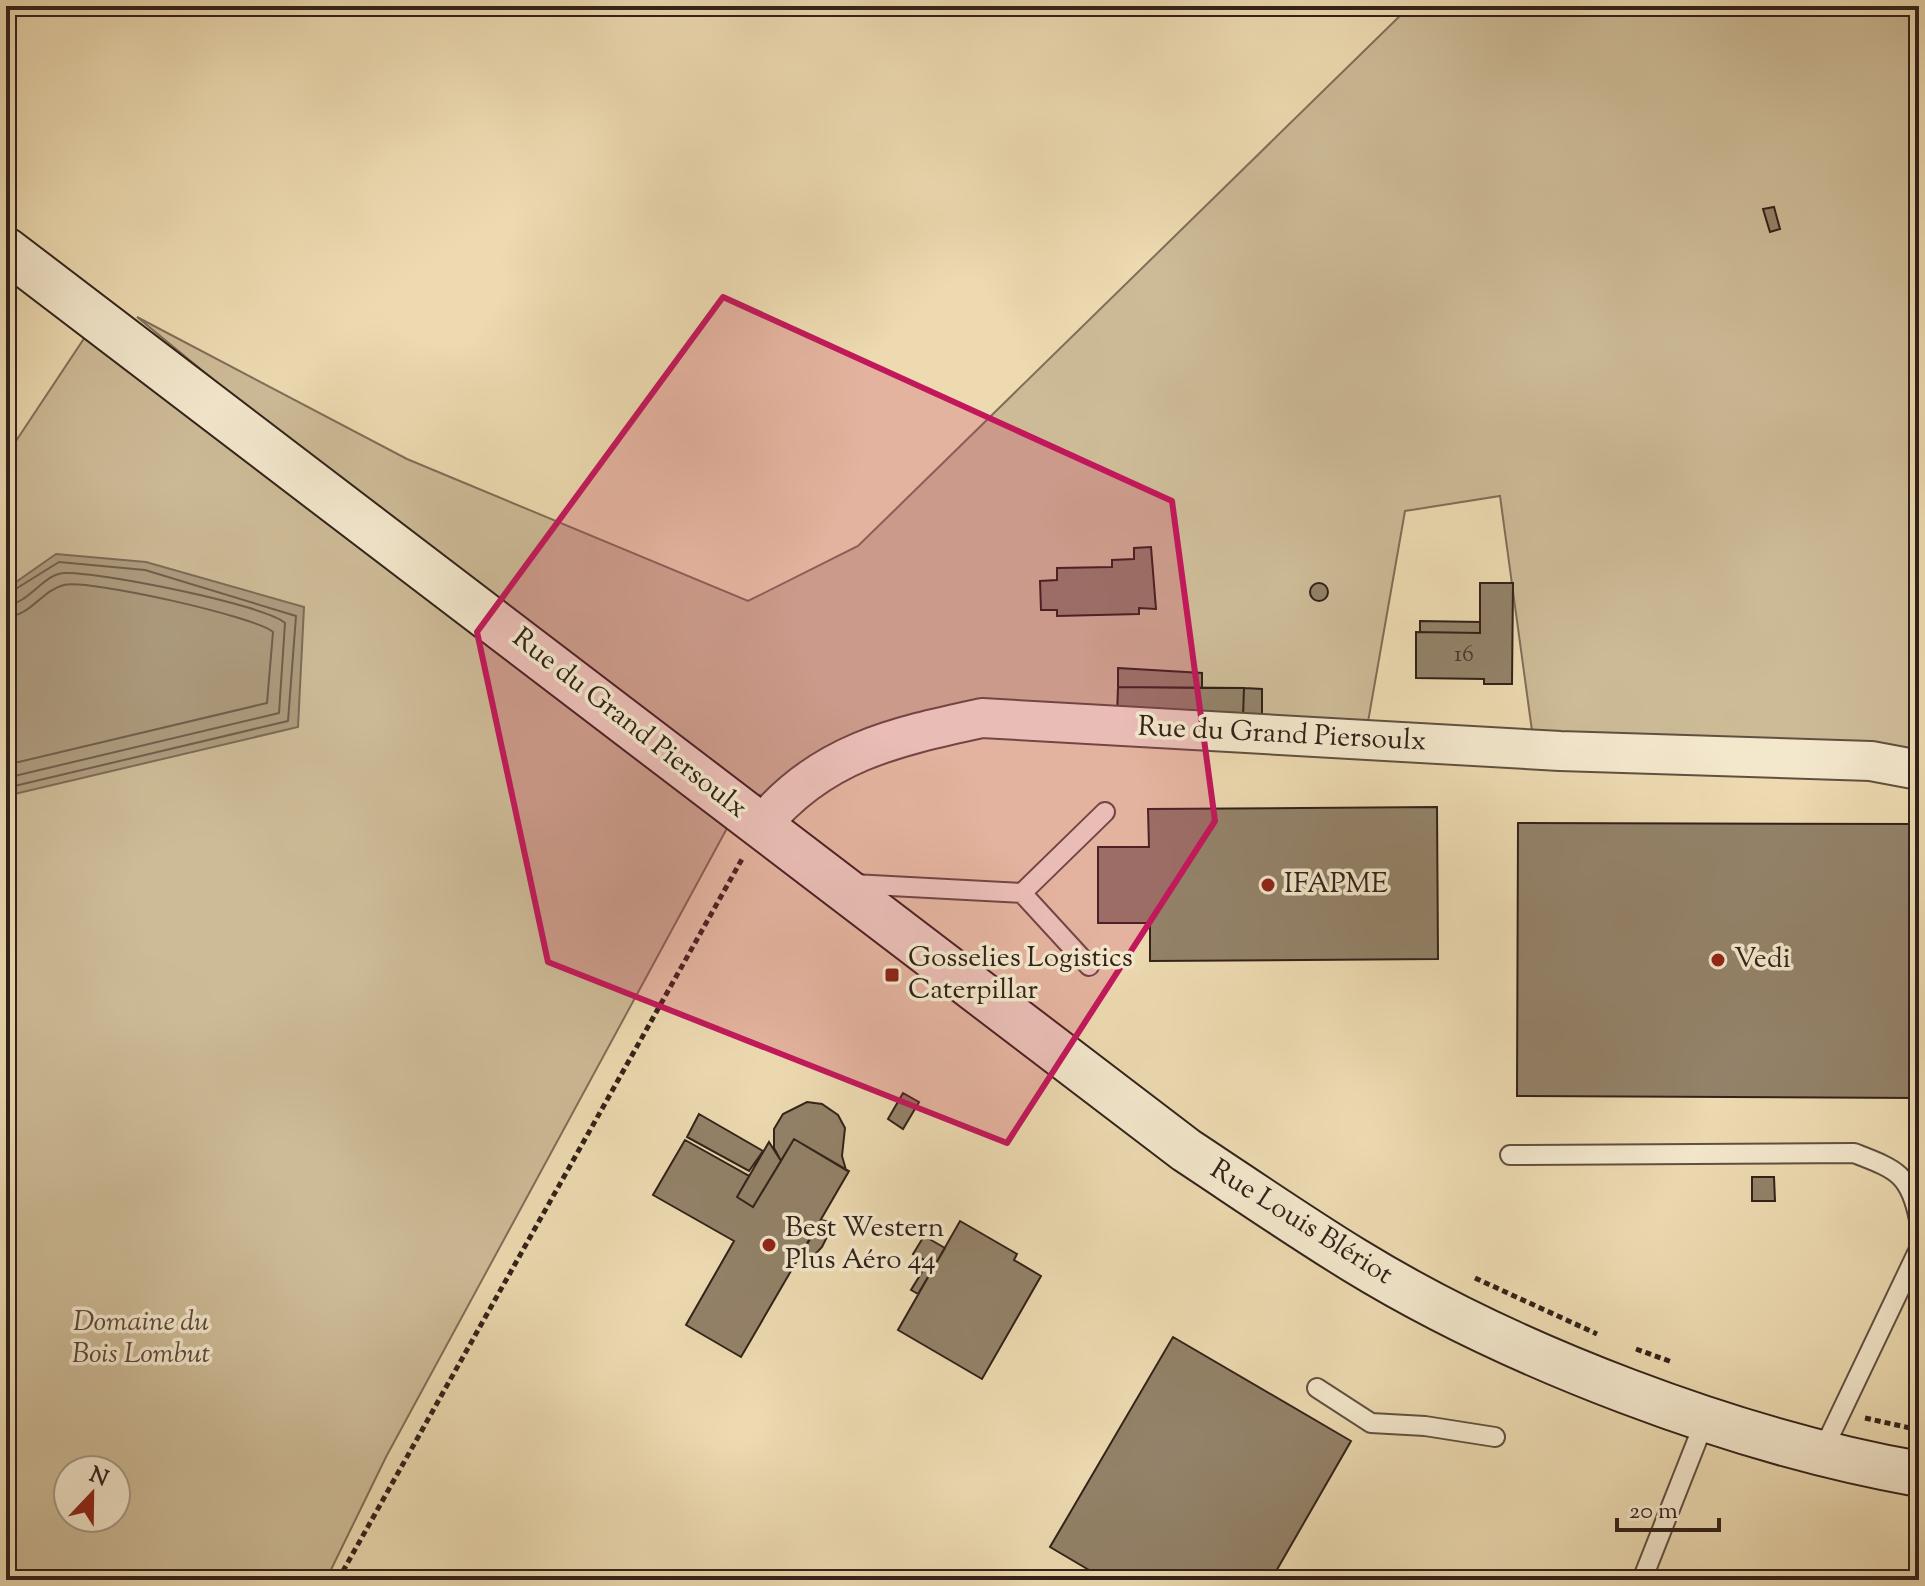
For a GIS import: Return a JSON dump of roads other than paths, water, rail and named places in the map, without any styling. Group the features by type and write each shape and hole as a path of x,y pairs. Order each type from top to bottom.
{"street":[{"name":"Rue du Grand Piersoulx","path":"6,250 761,826 785,795 825,767 903,735 982,718 1560,751 1871,761 1919,770"},
{"name":"Rue Louis Blériot","path":"761,826 1186,1150 1356,1261 1470,1322 1580,1370 1706,1418 1822,1452 1919,1474"}],"lane":[{"path":"1022,893 1105,812"},
{"path":"835,883 1022,893 1089,966"},
{"path":"1510,1155 1854,1153 1899,1171 1915,1198 1919,1220"},
{"path":"1822,1452 1919,1249"},
{"path":"1317,1388 1371,1423 1425,1426 1495,1437"},
{"path":"1642,1580 1706,1418"}],"water":[{"path":"56,554 146,562 304,607 298,727 6,796 6,589"}],"place":[{"name":"IFAPME","path":"1268,885"},
{"name":"Vedi","path":"1718,960"},
{"name":"Gosselies Logistics Caterpillar","path":"892,975"},
{"name":"Best Western Plus Aéro 44","path":"769,1245"}],"park label":[{"name":"Domaine du Bois Lombut","path":"141,1339"}]}
